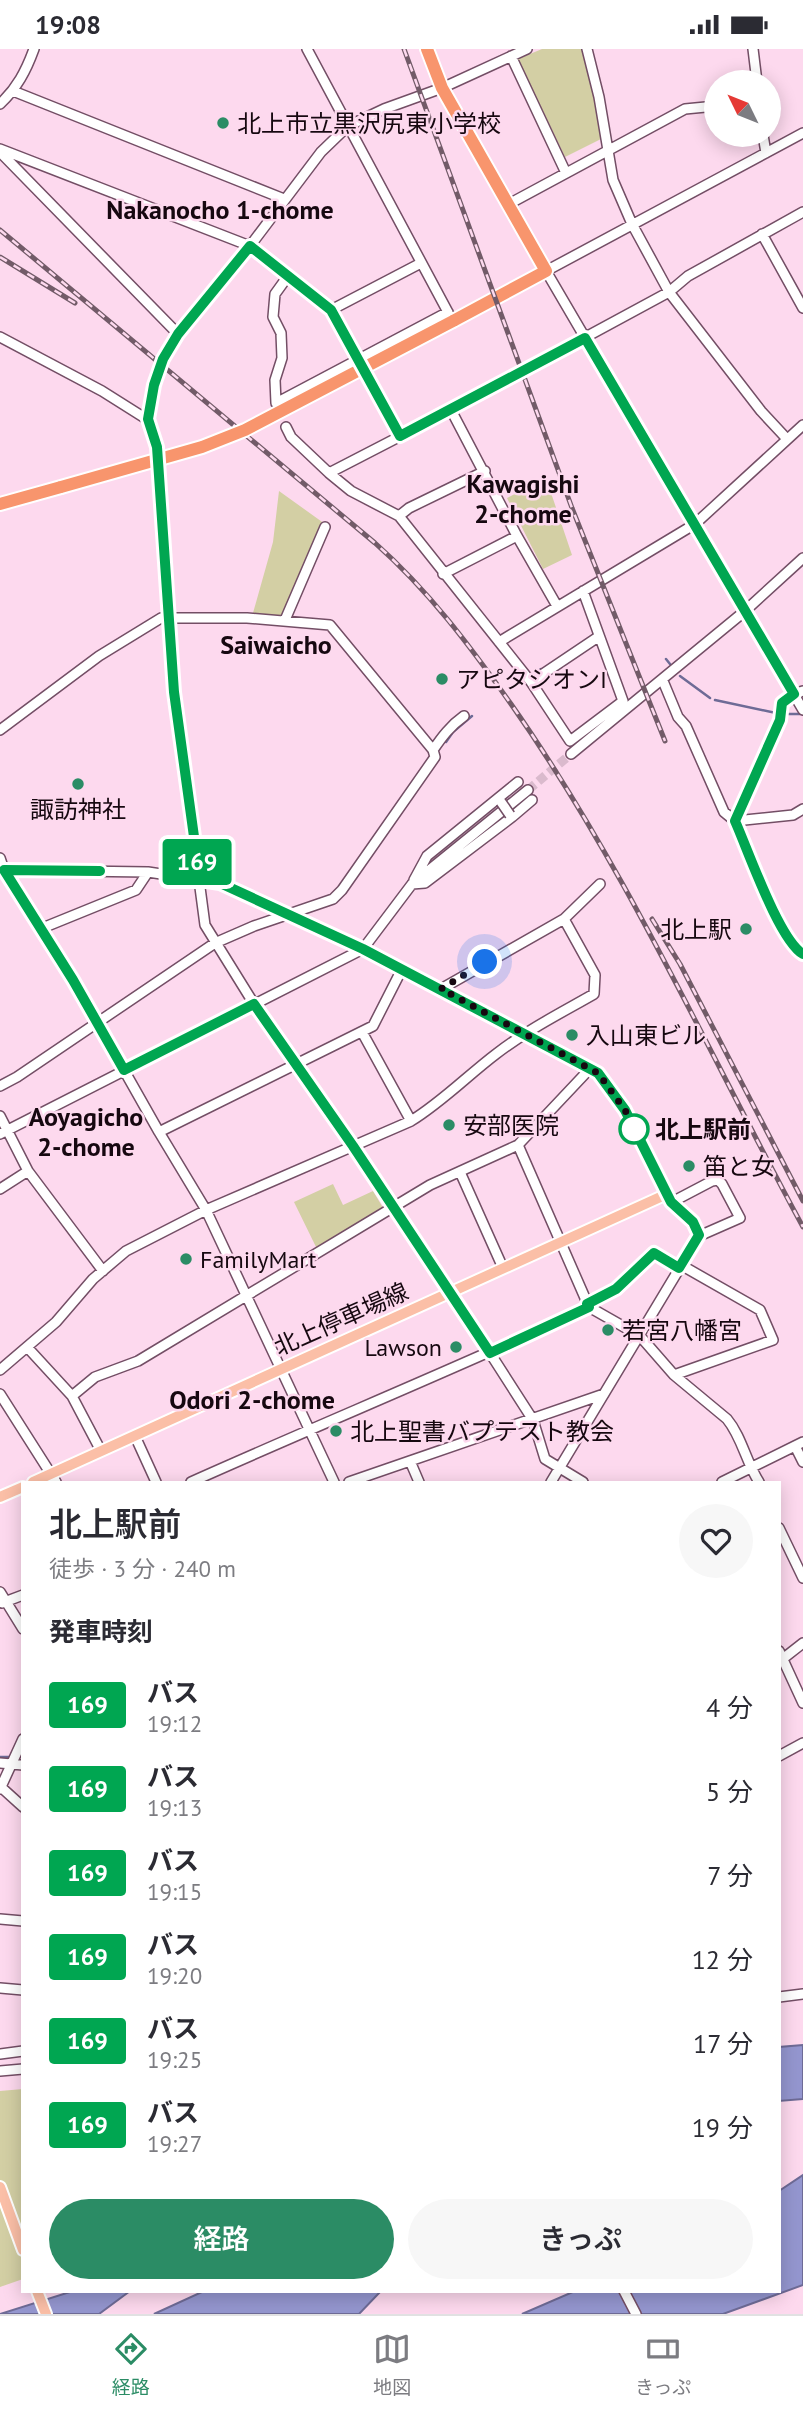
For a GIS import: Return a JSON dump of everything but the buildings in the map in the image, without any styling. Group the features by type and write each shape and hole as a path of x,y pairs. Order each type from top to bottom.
{"highway":[{"path":"0,504 202,447 237,433 450,317 546,271 442,87 427,49"}],"main road":[{"name":"北上停車場線","path":"53,1478 101,1451 502,1268 669,1198"},
{"path":"0,1497 21,1488"},
{"path":"0,2187 21,2245"},
{"path":"38,2293 46,2314"}],"street":[{"path":"0,104 13,91 26,70 34,49"},
{"path":"288,276 275,294 273,317 281,333 282,358 275,380 276,403 359,359 450,317 307,49"},
{"path":"527,49 348,126 321,152 250,246 178,334 159,368 148,419 157,447 174,692 205,925 254,1004 353,1146 533,1420 545,1459 581,1481"},
{"path":"587,49 599,97 613,180 632,224 669,292 761,411 787,439"},
{"path":"753,49 756,70"},
{"path":"511,56 566,173"},
{"path":"13,91 284,199"},
{"path":"507,205 684,109 704,107"},
{"path":"803,133 546,271 745,611 799,692 803,710"},
{"path":"765,147 766,153"},
{"path":"0,151 250,246 331,310 400,436"},
{"path":"0,151 178,334"},
{"path":"329,473 669,292 688,276 803,212"},
{"path":"762,234 803,309"},
{"path":"331,310 421,263"},
{"path":"0,337 102,391 148,419"},
{"path":"451,410 557,606"},
{"path":"499,642 695,524 803,425"},
{"path":"286,428 291,437 351,491 399,516 531,682 570,741 623,701 583,591"},
{"path":"399,516 409,508 485,471"},
{"path":"285,620 325,527"},
{"path":"443,573 517,536"},
{"path":"571,754 663,681 803,558"},
{"path":"0,730 99,656 161,618 285,620 330,625 433,750 435,757 333,899 215,943 98,1024 0,1086"},
{"path":"531,682 598,637"},
{"path":"663,681 724,812 735,821 782,928 795,949 803,954"},
{"path":"735,821 780,720 782,703 799,692"},
{"path":"433,750 450,726 464,716"},
{"path":"3,1132 363,949 412,884 426,856 499,800 518,782"},
{"path":"412,884 528,790"},
{"path":"499,800 511,816"},
{"path":"412,884 425,883 532,800"},
{"path":"735,821 793,815 803,809"},
{"path":"0,858 2,871 98,1024 206,1210 334,1481"},
{"path":"2,871 148,872 220,883 363,949 441,989 598,1073 625,1110 669,1198 693,1222 699,1235"},
{"path":"40,929 136,890 148,872"},
{"path":"441,989 564,919 600,884"},
{"path":"0,1370 56,1322 93,1279 126,1251 206,1210 411,1121 436,1106 523,1034 594,994 595,975 564,919"},
{"path":"159,1132 373,1026 402,969"},
{"path":"362,1032 411,1121"},
{"path":"72,1396 95,1377 138,1361 430,1185 518,1145 588,1068"},
{"path":"0,1116 3,1132 28,1171 103,1271"},
{"path":"518,1145 588,1305 640,1336 674,1375 727,1419 734,1427 758,1481"},
{"path":"0,1189 28,1171"},
{"path":"460,1172 502,1268"},
{"path":"552,1481 699,1235 740,1218 718,1180 669,1198"},
{"path":"193,1481 490,1353 588,1305 616,1289 654,1253 760,1310 773,1340 674,1375"},
{"path":"27,1347 72,1396 101,1451"},
{"path":"0,1394 53,1478"},
{"path":"352,1481 604,1394"},
{"path":"135,1436 156,1481"},
{"path":"724,1481 799,1444 803,1462"},
{"path":"410,1461 419,1481"},
{"path":"781,1532 803,1578"},
{"path":"0,1592 3,1602 21,1626"},
{"path":"3,1602 21,1596"},
{"path":"781,1656 803,1643"},
{"path":"781,1659 803,1703"},
{"path":"781,1755 803,1743"},
{"path":"21,1744 1,1789 21,1805"},
{"path":"0,1763 21,1765"},
{"path":"0,1919 21,1921"},
{"path":"0,1988 21,1990"},
{"path":"781,1997 803,1994"},
{"path":"0,2054 21,2051"},
{"path":"0,2071 21,2069"},
{"path":"625,2293 636,2314"}],"shaded area":[{"path":"542,49 584,49 605,137 565,157 518,59"},
{"path":"546,478 572,555 543,569 507,498"},
{"path":"279,491 325,524 283,616 253,613 273,542"},
{"path":"333,1184 343,1205 373,1191 385,1211 317,1249 294,1202"},
{"path":"21,2089 21,2280 0,2287 0,2091"}],"water":[{"path":"803,2045 803,2099 781,2101 781,2047"},
{"path":"803,2175 803,2285 781,2293 781,2190"},
{"path":"67,2293 127,2293 99,2314 0,2314"},
{"path":"200,2293 379,2293 359,2314 154,2314"},
{"path":"570,2293 781,2293 723,2314 522,2314"}],"waterway":[{"path":"666,659 670,664"},
{"path":"517,685 541,669"},
{"path":"680,676 710,698"},
{"path":"715,700 776,713"},
{"path":"784,714 801,714"},
{"path":"446,742 453,732 472,716"},
{"path":"0,1757 11,1757"}],"tunnel":[{"path":"528,790 571,754"}],"railway":[{"path":"404,49 572,508 665,741"},
{"path":"0,230 375,543 395,561 448,620 511,704 592,830 629,895 803,1227"},
{"path":"0,257 75,303"},
{"path":"652,919 680,964 803,1201"}],"bus line":[{"name":"169","path":"100,871 4,870 73,980 124,1070 254,1004 353,1146 490,1353 589,1307 587,1304 616,1289 654,1253 679,1268 699,1235 698,1229 671,1202 625,1110 598,1073 363,949 220,883 200,880 174,692 157,447 148,419 154,385 163,359 178,334 250,246 331,310 400,436 585,338 794,694 782,703 780,720 735,821 782,928 795,949 803,954"}],"place":[{"name":"北上市立黒沢尻東小学校","path":"223,123"},
{"name":"アピタシオンI","path":"442,679"},
{"name":"諏訪神社","path":"78,784"},
{"name":"北上駅","path":"746,929"},
{"name":"入山東ビル","path":"572,1035"},
{"name":"安部医院","path":"449,1125"},
{"name":"北上駅前","path":"634,1129"},
{"name":"笛と女","path":"689,1166"},
{"name":"FamilyMart","path":"186,1259"},
{"name":"若宮八幡宮","path":"608,1330"},
{"name":"Lawson","path":"456,1347"},
{"name":"北上聖書バプテスト教会","path":"336,1431"}],"district":[{"name":"Nakanocho 1-chome","path":"220,209"},
{"name":"Kawagishi 2-chome","path":"523,498"},
{"name":"Saiwaicho","path":"276,644"},
{"name":"Aoyagicho 2-chome","path":"86,1130"},
{"name":"Odori 2-chome","path":"252,1399"}],"route":[{"path":"485,962 441,989 598,1073 625,1110 634,1129"}]}
